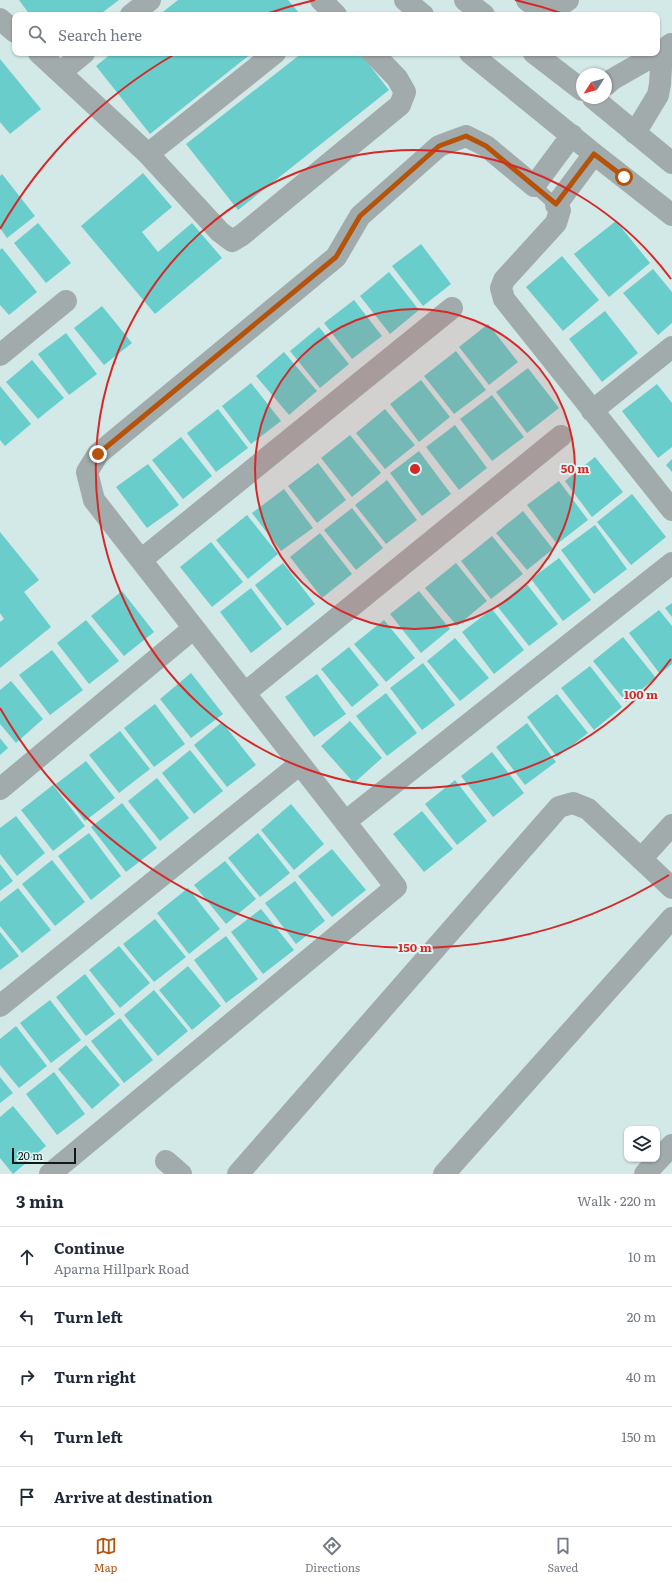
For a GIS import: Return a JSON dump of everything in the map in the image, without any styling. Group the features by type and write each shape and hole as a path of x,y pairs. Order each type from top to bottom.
{"street":[{"path":"135,12 150,0"},
{"path":"405,0 419,12"},
{"path":"464,0 480,12"},
{"path":"527,0 539,10 548,11 557,8 568,0"},
{"path":"0,18 12,29"},
{"path":"635,133 665,102 660,84 667,47"},
{"path":"42,56 148,154 220,232 232,241 242,235 400,106 405,92 397,78 376,56"},
{"path":"61,72 80,56"},
{"path":"148,154 272,56"},
{"path":"474,56 594,154 672,215"},
{"path":"538,56 576,85"},
{"path":"612,80 652,56"},
{"path":"600,104 672,162"},
{"path":"50,1174 396,887 94,500 87,472 98,454 336,257 360,216 439,146 466,136 486,146 534,186 572,135"},
{"path":"594,154 556,204 560,210 556,224 504,280 501,288 504,299 672,510"},
{"path":"0,355 66,301"},
{"path":"141,560 452,308"},
{"path":"592,411 672,347"},
{"path":"245,693 561,436"},
{"path":"345,822 672,563"},
{"path":"0,789 194,628"},
{"path":"0,1006 300,764"},
{"path":"238,1174 559,808 573,803 588,810 672,888"},
{"path":"641,859 672,826"},
{"path":"444,1174 672,918"},
{"path":"645,1174 672,1144"}],"lane":[{"path":"534,186 556,204"}],"building":[{"path":"19,0 119,0 103,12 28,12"},
{"path":"178,0 288,0 298,12 163,12"},
{"path":"108,56 248,56 150,134 96,66"},
{"path":"298,56 362,56 389,90 238,210 186,144"},
{"path":"0,59 41,109 10,134 0,122"},
{"path":"143,173 172,207 142,232 158,252 192,223 222,258 155,314 81,226"},
{"path":"2,174 35,216 7,238 0,228 0,176"},
{"path":"616,221 650,263 609,297 574,254"},
{"path":"38,223 71,263 46,283 14,243"},
{"path":"421,244 451,284 423,306 392,266"},
{"path":"2,248 37,292 9,315 0,305 0,250"},
{"path":"562,256 599,300 563,331 526,287"},
{"path":"653,269 672,292 672,323 658,335 623,293"},
{"path":"389,272 419,310 390,334 360,296"},
{"path":"354,300 382,336 352,359 324,323"},
{"path":"102,306 132,343 104,365 74,328"},
{"path":"605,311 638,353 602,382 569,339"},
{"path":"488,324 518,362 489,385 459,347"},
{"path":"319,327 349,364 320,388 290,351"},
{"path":"66,333 97,374 69,395 38,354"},
{"path":"456,351 486,390 454,414 424,376"},
{"path":"284,352 317,391 289,415 256,376"},
{"path":"32,360 64,398 38,419 6,382"},
{"path":"528,368 559,408 527,433 496,392"},
{"path":"421,380 450,417 419,442 390,404"},
{"path":"251,383 281,421 251,444 222,406"},
{"path":"657,384 672,403 672,447 658,458 622,411"},
{"path":"0,386 31,424 5,446 0,440"},
{"path":"492,395 524,437 492,461 460,419"},
{"path":"218,409 248,448 216,472 187,433"},
{"path":"385,409 415,445 385,469 356,433"},
{"path":"455,425 487,468 459,490 426,447"},
{"path":"350,435 381,473 352,497 321,458"},
{"path":"181,437 212,476 183,499 152,460"},
{"path":"419,451 451,494 422,516 390,473"},
{"path":"595,457 623,492 592,517 565,481"},
{"path":"672,459 672,472 666,465"},
{"path":"318,463 346,500 317,523 288,486"},
{"path":"148,464 179,505 147,528 116,487"},
{"path":"387,480 417,520 386,544 355,505"},
{"path":"559,481 588,520 557,544 527,505"},
{"path":"284,489 313,528 281,551 252,513"},
{"path":"632,494 666,537 631,565 597,522"},
{"path":"352,508 383,548 356,570 324,530"},
{"path":"523,511 553,549 527,570 496,533"},
{"path":"247,515 278,554 248,579 216,540"},
{"path":"595,525 627,569 594,594 561,550"},
{"path":"0,532 39,580 24,592 51,627 0,668 0,622 4,619 0,613"},
{"path":"320,533 352,574 322,598 290,557"},
{"path":"492,536 523,574 491,599 461,561"},
{"path":"211,542 243,582 212,607 180,567"},
{"path":"559,558 591,600 563,621 531,579"},
{"path":"283,563 315,604 287,626 255,585"},
{"path":"456,563 487,601 457,626 425,588"},
{"path":"526,583 558,624 529,646 497,606"},
{"path":"251,588 282,629 251,653 220,612"},
{"path":"122,591 154,632 124,656 91,616"},
{"path":"419,591 450,629 421,653 390,614"},
{"path":"672,603 672,617 665,608"},
{"path":"492,609 524,650 494,674 462,632"},
{"path":"659,610 672,626 672,664 660,674 629,633"},
{"path":"86,620 119,661 89,684 57,643"},
{"path":"384,620 415,658 386,682 354,644"},
{"path":"623,637 656,678 626,702 593,661"},
{"path":"455,638 489,678 460,701 427,661"},
{"path":"349,647 379,685 352,707 321,669"},
{"path":"52,650 83,690 50,715 19,675"},
{"path":"423,663 455,705 422,730 390,688"},
{"path":"590,666 622,707 594,730 561,688"},
{"path":"191,673 223,714 191,738 160,699"},
{"path":"317,674 346,714 314,737 285,697"},
{"path":"11,681 43,719 16,743 0,724 0,690"},
{"path":"386,693 417,733 387,756 356,716"},
{"path":"557,694 588,733 557,757 527,717"},
{"path":"155,704 185,744 154,767 124,728"},
{"path":"350,721 382,758 354,783 321,746"},
{"path":"222,722 256,765 227,787 194,745"},
{"path":"527,723 556,762 525,785 496,747"},
{"path":"120,731 150,769 119,793 89,755"},
{"path":"0,738 8,748 0,755"},
{"path":"190,750 223,791 194,814 162,773"},
{"path":"492,752 524,793 493,817 461,776"},
{"path":"86,761 115,798 85,821 56,784"},
{"path":"157,778 189,818 160,841 128,801"},
{"path":"455,780 487,821 457,845 425,804"},
{"path":"53,785 85,826 53,851 21,810"},
{"path":"122,803 157,848 126,872 91,827"},
{"path":"291,804 324,844 294,870 261,830"},
{"path":"422,811 453,849 424,872 393,834"},
{"path":"16,816 45,853 17,876 0,854 0,828"},
{"path":"89,833 121,876 91,900 58,856"},
{"path":"258,833 290,873 260,897 228,858"},
{"path":"332,849 366,890 332,917 298,876"},
{"path":"52,860 85,902 55,926 22,884"},
{"path":"225,861 256,899 226,924 194,885"},
{"path":"0,864 13,881 0,891"},
{"path":"295,881 325,921 296,944 265,903"},
{"path":"18,888 51,930 22,953 0,926 0,902"},
{"path":"188,888 220,929 189,954 157,913"},
{"path":"261,909 294,950 263,974 231,932"},
{"path":"155,919 186,957 154,982 123,944"},
{"path":"0,932 19,956 0,970"},
{"path":"226,936 258,979 226,1003 194,960"},
{"path":"119,946 150,983 120,1008 89,970"},
{"path":"188,966 221,1006 192,1030 159,990"},
{"path":"85,974 115,1014 86,1036 56,997"},
{"path":"154,990 188,1031 158,1056 124,1015"},
{"path":"50,1000 81,1040 51,1063 20,1023"},
{"path":"120,1018 153,1060 124,1083 91,1041"},
{"path":"16,1026 47,1066 19,1088 0,1065 0,1039"},
{"path":"86,1045 120,1085 92,1109 58,1069"},
{"path":"54,1072 85,1114 57,1135 26,1094"},
{"path":"0,1077 13,1093 0,1103"},
{"path":"13,1106 46,1146 13,1174 0,1158 0,1117"}],"route":[{"path":"98,454 336,257 360,216 439,146 466,136 486,146 556,204 594,154 624,177"}]}
